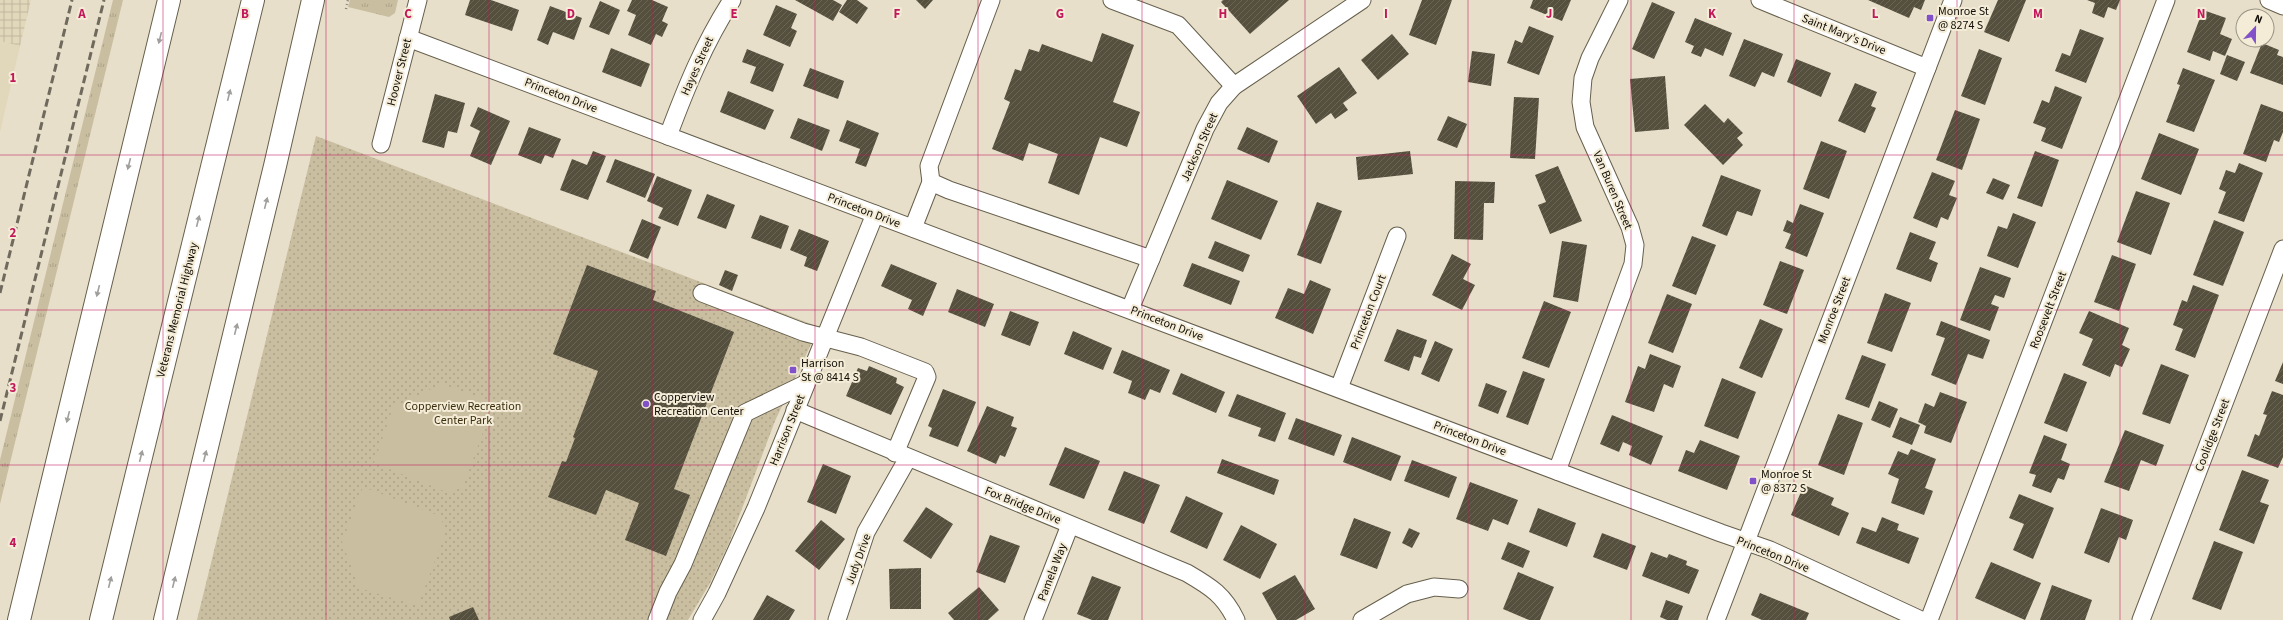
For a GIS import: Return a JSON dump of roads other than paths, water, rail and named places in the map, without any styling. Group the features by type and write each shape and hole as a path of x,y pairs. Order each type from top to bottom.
{"highway":[{"path":"19,620 169,0"},
{"name":"Veterans Memorial Highway","path":"100,620 253,0"},
{"path":"165,620 275,166 313,0"}],"street":[{"name":"Hoover Street","path":"381,144 418,0"},
{"name":"Hayes Street","path":"668,136 696,64 712,30 732,0"},
{"path":"913,228 930,182 929,166 991,0"},
{"path":"1112,0 1178,25 1234,86"},
{"name":"Jackson Street","path":"1130,309 1205,129 1219,103 1234,86 1362,0"},
{"name":"Van Buren Street","path":"1557,471 1633,264 1635,245 1630,227 1585,126 1580,102 1583,78 1590,58 1619,0"},
{"name":"Saint Mary's Drive","path":"1760,0 1927,68"},
{"name":"Monroe Street","path":"1716,620 1953,0"},
{"name":"Roosevelt Street","path":"1929,620 2166,0"},
{"path":"2269,0 2283,6"},
{"name":"Princeton Drive","path":"408,38 1770,550 1921,620"},
{"path":"930,182 949,190 1151,258"},
{"name":"Harrison Street","path":"702,620 739,546 875,214"},
{"name":"Princeton Court","path":"1339,388 1397,236"},
{"name":"Coolidge Street","path":"2141,620 2283,249"},
{"path":"702,293 824,338"},
{"name":"Judy Drive","path":"824,338 861,347 927,374 902,455 866,532 837,620"},
{"path":"657,620 668,592 683,564 745,413 805,384"},
{"name":"Fox Bridge Drive","path":"795,410 1187,573 1210,586 1228,604 1236,620"},
{"name":"Pamela Way","path":"1033,620 1070,525"},
{"path":"1362,620 1407,594 1434,587 1459,589"}],"railway":[{"path":"0,293 72,0"},
{"path":"0,421 104,0"}],"place":[{"name":"Monroe St @ 8274 S","path":"1930,18"},
{"name":"Harrison St @ 8414 S","path":"793,370"},
{"name":"Copperview Recreation Center","path":"646,404"},
{"name":"Monroe St @ 8372 S","path":"1753,481"}],"park label":[{"name":"Copperview Recreation Center Park","path":"463,413"}]}
